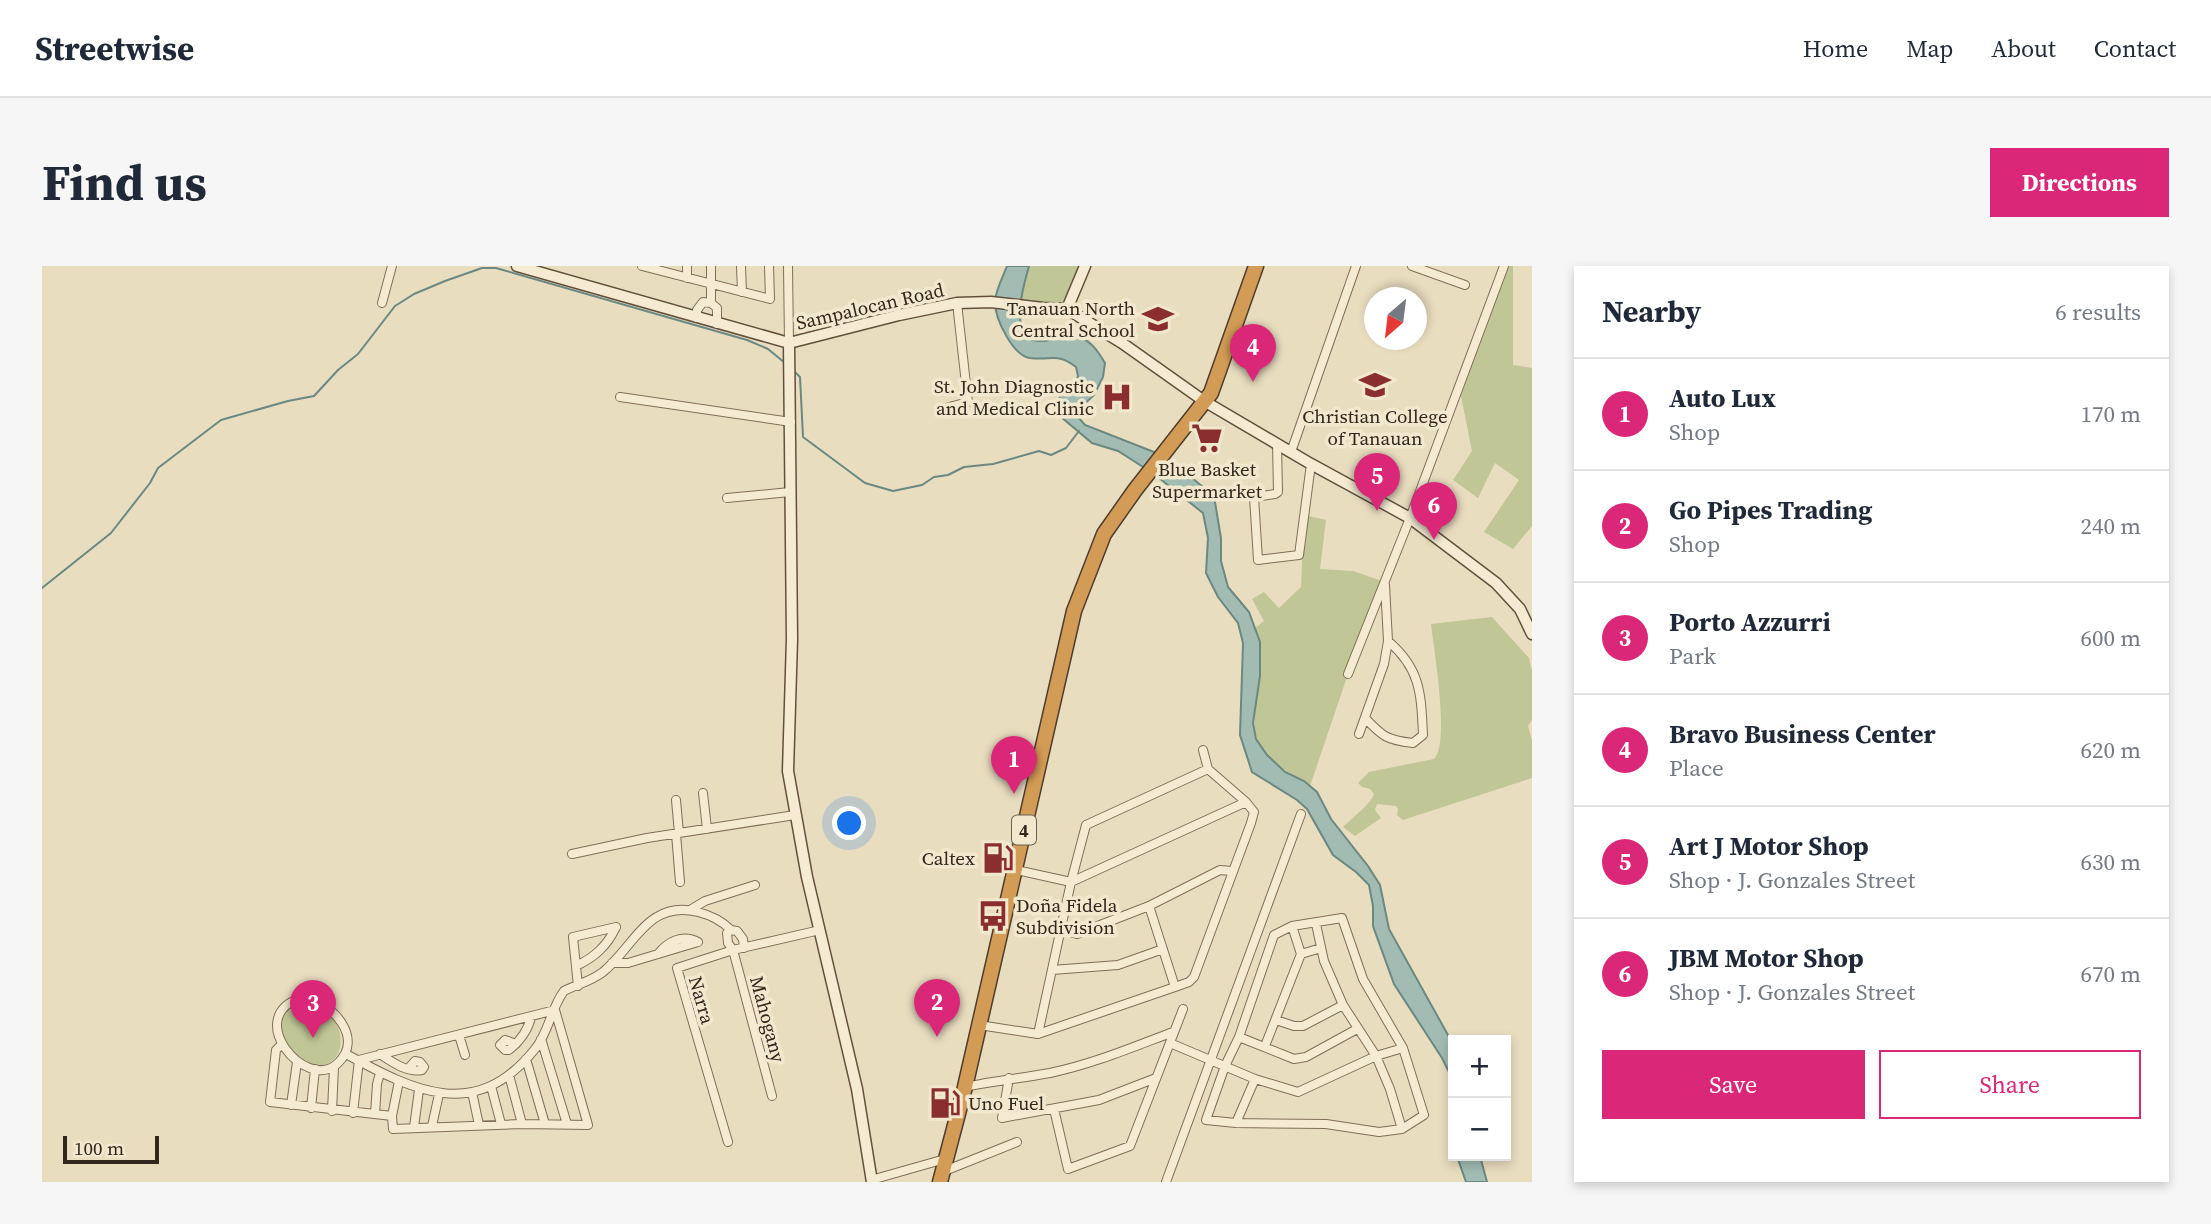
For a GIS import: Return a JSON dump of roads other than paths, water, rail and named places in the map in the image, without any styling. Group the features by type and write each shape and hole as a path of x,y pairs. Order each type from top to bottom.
{"highway":[{"name":"4","path":"1204,401 1249,266"},
{"name":"4","path":"943,1171 1016,870 1074,611 1104,534 1211,393 1256,266"}],"main road":[{"name":"Sampalocan Road","path":"517,266 789,343 957,303 990,302 1067,309"},
{"path":"1085,266 1067,309 1122,343 1204,401 1410,518 1496,583 1520,609 1532,634"},
{"path":"789,343 792,639 788,771 795,815 857,1089 871,1181"}],"street":[{"path":"382,303 392,266"},
{"path":"642,266 770,299 769,266"},
{"path":"687,266 687,278"},
{"path":"711,266 711,303"},
{"path":"741,266 742,292"},
{"path":"788,266 789,343"},
{"path":"1291,452 1356,266"},
{"path":"1412,266 1465,285"},
{"path":"1348,674 1410,518 1504,266"},
{"path":"697,318 697,310 704,302 711,303 717,308 717,324"},
{"path":"949,407 968,402 957,303"},
{"path":"620,397 791,422"},
{"path":"1277,444 1278,492 1254,497 1258,561 1299,555 1311,464"},
{"path":"727,498 790,492"},
{"path":"1359,734 1384,664 1388,641 1385,582"},
{"path":"1365,718 1389,740 1413,743 1423,735 1420,688 1407,659 1388,641"},
{"path":"979,1025 1038,1034 1175,988 1194,977 1254,812 1208,769 1203,750"},
{"path":"1038,1034 1086,825 1208,769"},
{"path":"703,793 707,829"},
{"path":"676,800 680,882"},
{"path":"1016,870 1071,882 1246,802"},
{"path":"1166,1182 1301,814"},
{"path":"572,853 795,815"},
{"path":"1060,929 1077,934 1149,906 1220,870 1232,871"},
{"path":"690,910 705,901 755,885"},
{"path":"1149,906 1175,988"},
{"path":"346,1054 419,1090 439,1094 472,1092 491,1086 509,1075 526,1059 541,1040 564,991 590,981 612,963 636,934 657,916 671,911 690,910 715,918 729,932 740,934 744,948"},
{"path":"1342,918 1363,979 1403,1048 1424,1115 1402,1129 1379,1132 1326,1124 1206,1120 1225,1066 1239,1038 1274,935 1292,926 1342,918"},
{"path":"1316,924 1324,961 1343,1005 1376,1056 1390,1089 1402,1129"},
{"path":"1265,1046 1301,954 1292,926"},
{"path":"576,966 602,949 615,927 573,937 578,986"},
{"name":"Narra","path":"728,1142 677,968 733,950 820,930"},
{"name":"Mahogany","path":"729,932 728,943 733,950 772,1097"},
{"path":"1301,954 1321,948"},
{"path":"1052,970 1118,965 1163,949"},
{"path":"612,963 628,963 658,954"},
{"path":"332,1111 334,1067 346,1054 348,1040 331,1008 318,1000 304,997 291,1001 283,1007 278,1021 278,1036 282,1044 297,1062 315,1069 334,1067"},
{"path":"1276,1020 1303,1026 1343,1005"},
{"path":"1054,1109 1068,1169 1130,1146 1183,1009"},
{"path":"359,1060 555,1010"},
{"path":"399,1081 392,1116 393,1129 501,1124 588,1125 555,1010"},
{"path":"516,1044 529,1025 531,1017"},
{"path":"1239,1038 1294,1059 1306,1057 1357,1029"},
{"path":"965,1087 1050,1073 1093,1061 1173,1032"},
{"path":"459,1035 465,1055"},
{"path":"541,1040 567,1124"},
{"path":"1170,1043 1255,1079 1298,1092 1376,1056 1403,1048"},
{"path":"282,1044 276,1050 270,1102 392,1116"},
{"path":"380,1054 408,1069"},
{"path":"526,1059 545,1124"},
{"path":"353,1112 359,1060"},
{"path":"291,1105 297,1062"},
{"path":"312,1108 315,1069"},
{"path":"375,1114 380,1073"},
{"path":"509,1075 522,1124"},
{"path":"1009,1078 1002,1118 1098,1100 1156,1078"},
{"path":"1236,1123 1255,1079"},
{"path":"491,1086 501,1124"},
{"path":"414,1127 419,1090"},
{"path":"472,1092 478,1125"},
{"path":"432,1126 439,1094"},
{"path":"871,1181 943,1171 1017,1142"}],"water":[{"path":"1007,266 1029,266 1020,310 1024,332 1030,339 1041,341 1079,337 1092,345 1105,363 1103,377 1094,395 1077,411 1078,417 1085,425 1159,454 1214,496 1221,538 1221,561 1228,587 1249,612 1260,642 1260,676 1253,723 1256,739 1267,755 1285,772 1304,781 1317,792 1331,819 1380,885 1389,929 1448,1035 1448,1070 1394,984 1373,926 1369,885 1333,855 1307,809 1252,772 1240,735 1243,643 1238,623 1218,597 1206,573 1208,538 1203,513 1154,474 1118,451 1092,443 1061,417 1059,399 1063,390 1074,387 1078,376 1076,367 1059,358 1030,358 1017,351 1002,327 996,309 998,289"},
{"path":"1459,1161 1481,1161 1487,1182 1466,1182"}],"waterway":[{"path":"42,588 111,533 150,483 158,468 221,420 314,396 338,370 358,354 395,306 414,294 482,268 496,268 747,340 768,349 785,363"},
{"path":"794,371 800,377 803,437 865,483 893,491 922,485 934,477 948,475 964,467 993,464 1039,451 1051,455 1066,448 1079,431"}],"place":[{"name":"Tanauan North Central School","path":"1158,319"},
{"name":"Bravo Business Center","path":"1253,382"},
{"name":"Christian College of Tanauan","path":"1375,385"},
{"name":"St. John Diagnostic and Medical Clinic","path":"1117,397"},
{"name":"Blue Basket Supermarket","path":"1207,438"},
{"name":"Art J Motor Shop","path":"1377,511"},
{"name":"JBM Motor Shop","path":"1434,540"},
{"name":"Auto Lux","path":"1014,794"},
{"name":"Caltex","path":"998,858"},
{"name":"Doña Fidela Subdivision","path":"993,916"},
{"name":"Go Pipes Trading","path":"937,1037"},
{"name":"Porto Azzurri","path":"313,1038"},
{"name":"Uno Fuel","path":"945,1103"}]}
